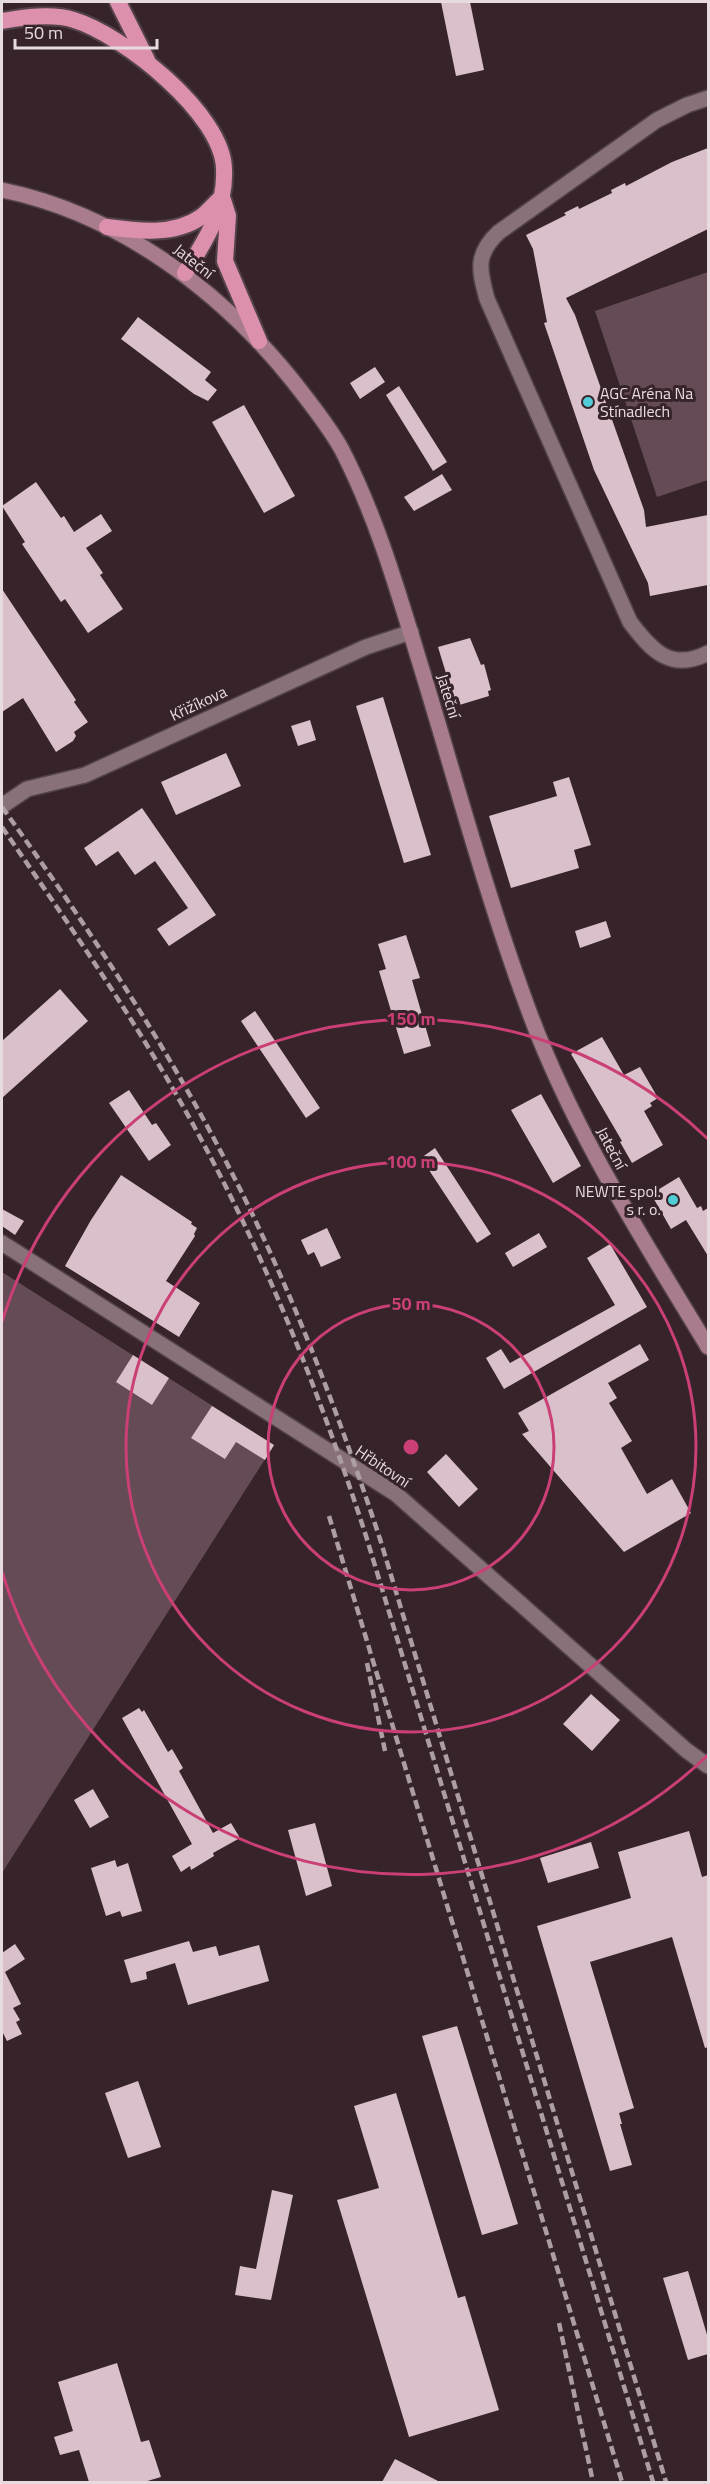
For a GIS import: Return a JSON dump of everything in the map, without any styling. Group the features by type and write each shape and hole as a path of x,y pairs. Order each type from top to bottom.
{"highway":[{"path":"118,2 149,64"},
{"path":"2,21 45,16 74,19 104,34 149,64 191,103 207,122 219,145 225,166 222,196 219,213 185,273"},
{"path":"107,227 144,232 172,228 200,218 222,196"},
{"path":"222,196 228,216 225,261 259,341"}],"main road":[{"name":"Jateční","path":"2,190 30,196 70,210 107,227 185,273 259,341 311,404 340,447 381,536 501,930 527,1005 566,1099 614,1190 708,1347"}],"street":[{"path":"708,98 672,111 635,134 499,232 487,243 481,257 480,274 487,299 630,622 648,646 666,657 681,661 697,659 708,653"},
{"name":"Křižíkova","path":"2,806 27,789 85,775 366,646 411,632"},
{"name":"Hřbitovní","path":"2,1243 396,1494 686,1750 708,1766"}],"shaded area":[{"path":"708,272 708,480 657,497 595,311"},
{"path":"2,1272 274,1445 2,1873"}],"building":[{"path":"441,2 470,2 484,70 456,76"},
{"name":"AGC Aréna Na Stínadlech","path":"708,148 708,229 566,298 575,315 644,510 646,527 708,515 708,585 650,596 648,583 594,470 544,323 547,322 533,249 526,235 566,215 564,213 578,206 579,209 612,193 611,190 625,183 626,186 672,162"},
{"path":"138,317 211,372 205,380 217,390 208,401 194,394 121,339"},
{"path":"375,367 385,382 360,399 350,383"},
{"path":"399,386 447,462 433,471 386,395"},
{"path":"244,405 295,496 264,513 212,422"},
{"path":"442,474 452,490 414,511 404,497"},
{"path":"36,482 61,518 64,516 74,532 101,514 112,531 86,548 103,573 100,575 123,609 88,633 65,599 61,602 22,544 25,542 2,506"},
{"path":"2,589 76,700 74,702 88,722 74,732 76,736 73,741 56,752 23,698 2,712"},
{"path":"470,638 481,665 484,664 491,690 488,691 489,696 456,706 438,647"},
{"path":"383,697 431,855 404,863 356,706"},
{"path":"310,720 316,740 298,746 291,726"},
{"path":"226,753 241,786 176,815 161,782"},
{"path":"569,777 591,845 574,850 579,868 511,888 489,816 557,796 553,782"},
{"path":"142,808 216,915 169,946 157,929 188,908 155,861 135,875 118,851 96,866 84,848"},
{"path":"606,921 611,937 580,948 575,931"},
{"path":"406,935 420,978 412,980 431,1046 404,1054 379,971 386,969 378,944"},
{"path":"60,989 88,1021 2,1098 2,1041"},
{"path":"255,1011 320,1108 306,1118 241,1021"},
{"path":"602,1037 624,1075 640,1067 658,1098 644,1111 663,1145 632,1163 620,1142 622,1141 571,1054"},
{"path":"129,1090 152,1125 156,1123 171,1145 149,1161 109,1103"},
{"path":"541,1094 581,1166 553,1183 511,1110"},
{"path":"435,1148 491,1234 477,1243 421,1158"},
{"path":"121,1175 192,1222 191,1224 197,1228 195,1236 166,1281 200,1303 179,1337 65,1266 91,1220"},
{"name":"NEWTE spol. s r. o.","path":"679,1177 697,1208 701,1206 703,1211 708,1208 708,1256 686,1220 671,1229 651,1194"},
{"path":"2,1209 24,1221 15,1235 2,1226"},
{"path":"327,1228 341,1258 321,1267 314,1252 308,1255 301,1240"},
{"path":"539,1233 547,1247 513,1267 505,1253"},
{"path":"610,1244 647,1307 504,1389 486,1358 501,1349 510,1363 615,1305 587,1258"},
{"path":"640,1344 649,1360 608,1383 617,1398 609,1403 632,1441 621,1448 647,1494 672,1479 691,1513 624,1552 522,1434 529,1431 518,1413"},
{"path":"133,1355 169,1378 152,1405 116,1382"},
{"path":"212,1406 274,1445 265,1460 236,1442 225,1459 191,1438"},
{"path":"446,1454 478,1489 459,1507 427,1472"},
{"path":"591,1694 620,1720 592,1751 563,1724"},
{"path":"139,1708 142,1712 144,1710 168,1752 172,1749 183,1768 179,1771 213,1833 231,1823 240,1838 213,1853 214,1856 191,1870 190,1866 181,1872 172,1856 192,1844 122,1718"},
{"path":"93,1789 109,1817 90,1828 74,1800"},
{"path":"315,1823 332,1886 306,1896 288,1830"},
{"path":"689,1831 702,1877 708,1875 708,2047 705,2048 672,1937 590,1962 634,2108 619,2113 632,2165 610,2171 537,1926 631,1898 618,1852"},
{"path":"591,1842 599,1868 548,1883 540,1858"},
{"path":"115,1860 117,1867 128,1863 142,1911 122,1917 120,1911 106,1916 91,1868"},
{"path":"189,1941 193,1952 216,1946 219,1956 259,1945 269,1981 188,2005 175,1963 146,1972 147,1979 131,1983 124,1960"},
{"path":"15,1944 25,1959 5,1972 21,2004 13,2008 20,2020 16,2022 22,2034 7,2041 2,2031 2,1953"},
{"path":"457,2026 518,2224 482,2235 422,2036"},
{"path":"138,2081 161,2147 128,2158 105,2093"},
{"path":"396,2093 458,2298 465,2296 499,2410 409,2437 337,2200 379,2188 354,2106"},
{"path":"272,2190 293,2195 271,2300 235,2295 240,2266 256,2269"},
{"path":"688,2271 708,2338 708,2354 688,2360 663,2278"},
{"path":"117,2363 141,2442 149,2440 161,2477 144,2482 89,2482 79,2450 60,2455 54,2437 73,2431 58,2382"},
{"path":"395,2459 440,2482 382,2482"}],"railway":[{"path":"2,807 100,949 190,1095 264,1238 318,1365 380,1539 666,2482"},
{"path":"2,827 106,981 180,1100 250,1237 313,1384 366,1536 653,2482"},
{"path":"329,1516 622,2482"},
{"path":"367,1663 385,1751"},
{"path":"559,2323 593,2482"}],"place":[{"name":"AGC Aréna Na Stínadlech","path":"588,402"},
{"name":"NEWTE spol. s r. o.","path":"673,1200"}]}
